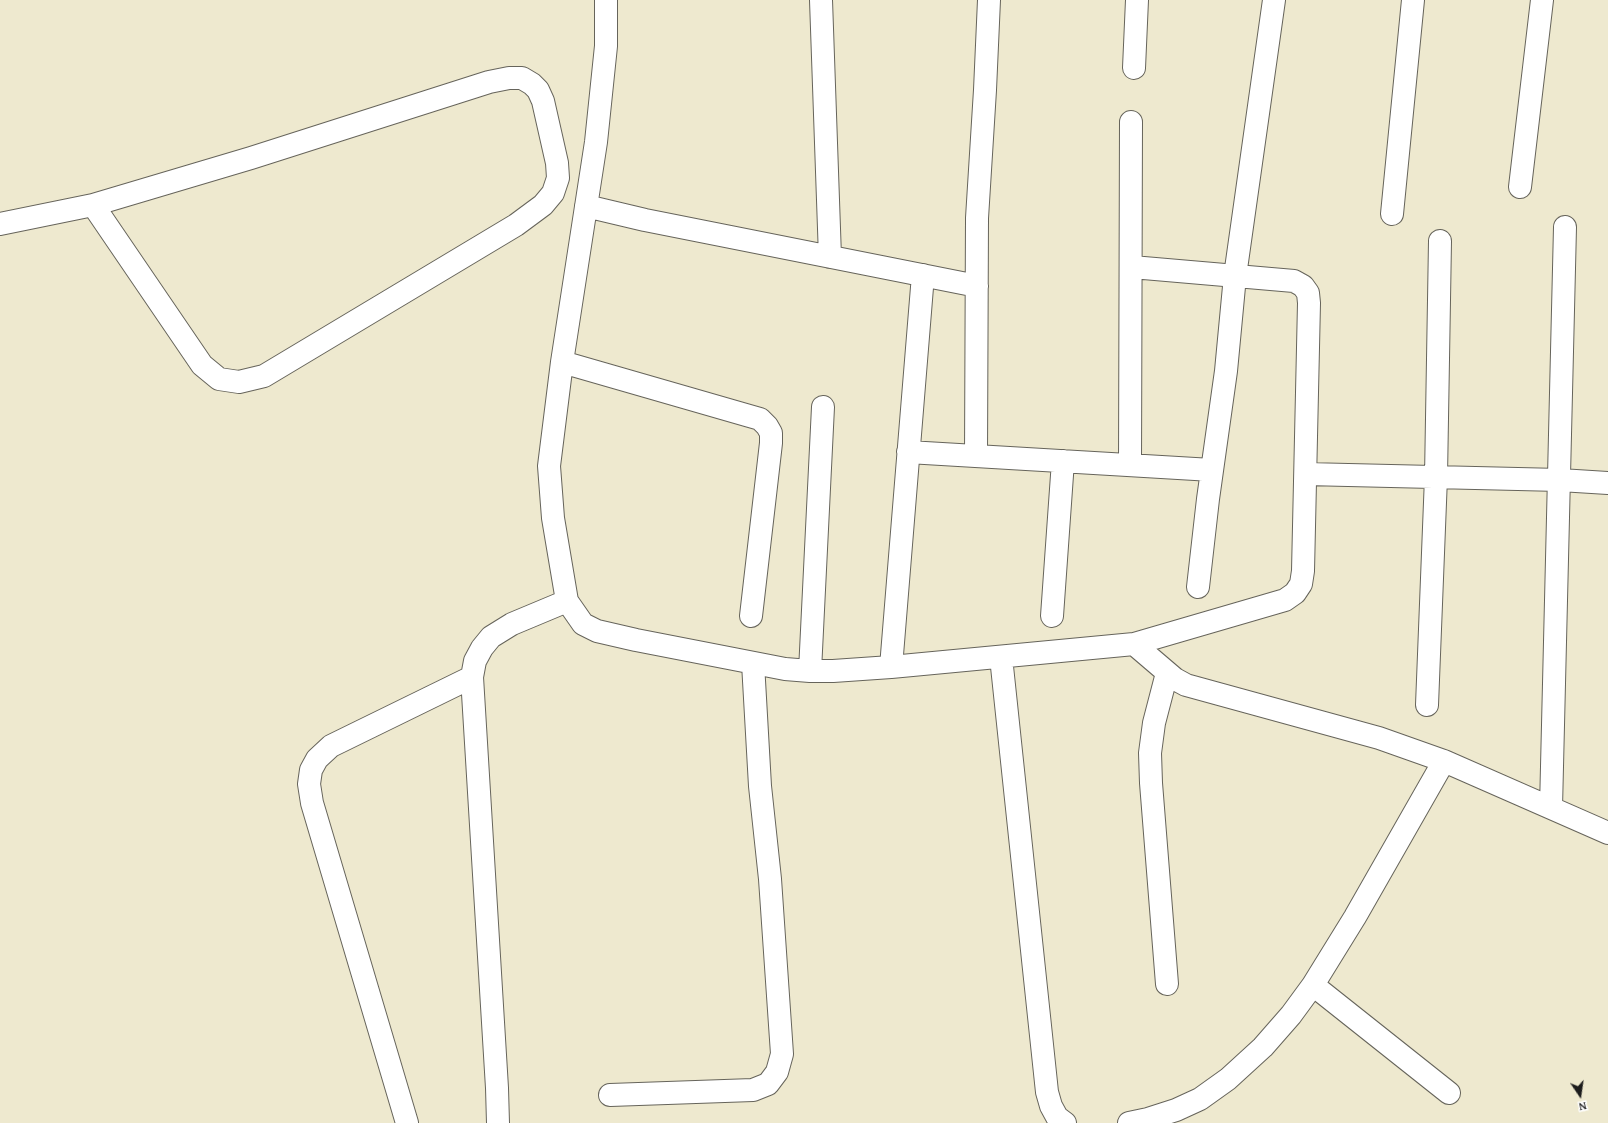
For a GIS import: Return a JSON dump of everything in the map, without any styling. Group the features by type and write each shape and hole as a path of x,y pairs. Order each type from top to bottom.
{"street":[{"path":"606,0 606,46 602,93 596,142 562,362 549,466 553,518 567,601 583,624 597,631 636,640 785,669 810,671 891,667 1134,644 1285,600 1295,593 1301,584 1303,571 1306,474 1308,293 1303,286 1294,282 1132,267"},
{"path":"821,0 830,257"},
{"path":"976,455 976,218 986,90 989,0"},
{"path":"1134,68 1138,0"},
{"path":"1198,587 1226,371 1235,276 1274,0"},
{"path":"1392,214 1413,0"},
{"path":"1520,187 1542,0"},
{"path":"0,224 93,205 251,158 489,82 509,78 522,78 538,90 543,101 557,163 558,178 553,193 543,205 516,225 264,376 239,382 219,379 202,365 93,205"},
{"path":"1130,464 1132,267 1131,122"},
{"path":"586,206 645,220 977,286"},
{"path":"1551,808 1565,227"},
{"path":"1427,705 1436,477 1440,241"},
{"path":"891,667 923,275"},
{"path":"562,362 746,414 760,420 767,426 772,443 751,616"},
{"path":"810,671 823,407"},
{"path":"908,452 1212,470"},
{"path":"1052,616 1063,461"},
{"path":"1306,474 1560,480 1608,484"},
{"path":"498,1123 472,677 476,661 482,648 491,637 512,624 567,601"},
{"path":"1134,644 1167,673 1186,684 1379,738 1444,761 1608,833"},
{"path":"1001,657 1046,1092 1057,1117 1065,1123"},
{"path":"610,1095 753,1090 768,1084 777,1072 782,1054 770,879 760,786 753,663"},
{"path":"1167,673 1154,723 1150,753 1151,783 1168,984"},
{"path":"407,1123 312,803 308,784 311,770 317,759 331,746 472,677"},
{"path":"1129,1123 1148,1119 1176,1110 1200,1099 1228,1079 1263,1047 1291,1015 1314,985 1355,917 1444,761"},
{"path":"1314,985 1449,1093"}]}
